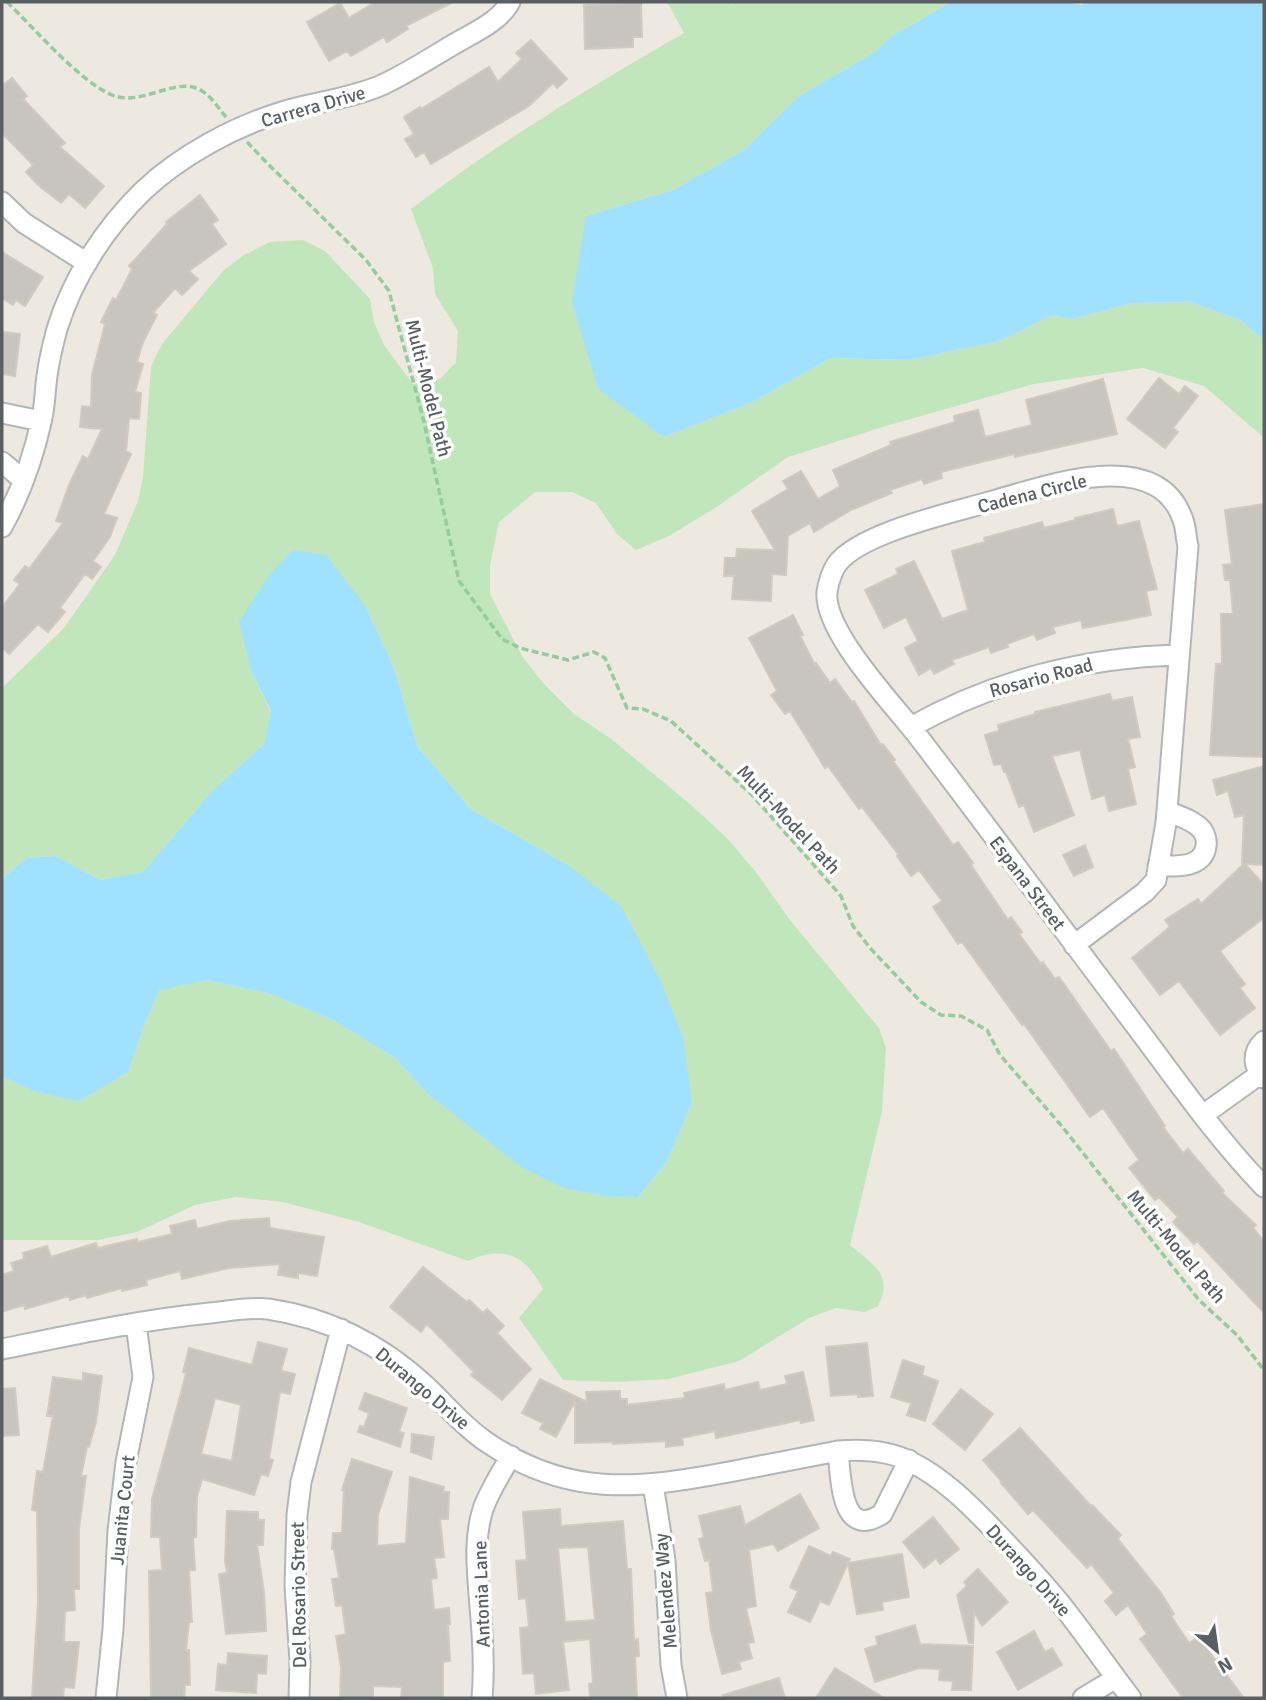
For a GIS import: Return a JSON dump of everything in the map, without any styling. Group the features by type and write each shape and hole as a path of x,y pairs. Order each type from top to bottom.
{"street":[{"name":"Carrera Drive","path":"2,527 23,481 41,421 57,329 70,295 113,223 144,190 174,166 237,130 286,111 382,85 486,25 510,2"},
{"path":"2,202 24,223 87,263"},
{"path":"2,413 41,421"},
{"path":"2,462 23,481"},
{"name":"Cadena Circle","path":"835,565 867,542 925,520 1051,485 1108,475 1132,475 1156,484 1172,500 1184,522 1188,546 1167,811 1156,880 1145,892 1074,945"},
{"name":"Espana Street","path":"835,565 827,590 827,608 847,646 911,727 1224,1144 1264,1187"},
{"name":"Rosario Road","path":"911,727 982,692 1041,675 1102,661 1179,655"},
{"path":"1158,866 1195,863 1206,847 1206,837 1201,828 1167,811"},
{"path":"1203,1115 1262,1076 1256,1068 1255,1054 1264,1041"},
{"name":"Durango Drive","path":"2,1349 187,1315 265,1309 297,1315 341,1329 380,1350 400,1364 485,1441 551,1474 580,1482 636,1486 838,1451 864,1449 909,1460 951,1488 1017,1553 1065,1609 1130,1698"},
{"name":"Juanita Court","path":"106,1698 118,1531 126,1462 144,1377 135,1324"},
{"name":"Del Rosario Street","path":"299,1698 295,1586 297,1515 301,1482 341,1329"},
{"path":"838,1451 848,1511 855,1518 864,1521 882,1514 909,1460"},
{"name":"Antonia Lane","path":"482,1698 483,1643 476,1555 478,1530 493,1485 511,1456"},
{"name":"Melendez Way","path":"653,1484 665,1560 671,1665 677,1698"},
{"path":"1083,1698 1116,1678"}],"path":[{"name":"Multi-Model Path","path":"7,2 90,82 111,94 130,100 187,85 204,92 269,165 366,260 389,291 423,418 459,581 502,639 520,648 568,660 594,652 605,658 627,708 643,709 671,721 752,794 841,896 853,926 870,948 921,1002 941,1015 961,1016 987,1030 1000,1055 1060,1124 1199,1300 1237,1335 1264,1370"}],"green space":[{"path":"667,2 734,2 729,6 736,2 951,2 890,37 875,52 799,96 744,150 673,190 586,216 664,437 753,402 830,358 909,360 999,341 1053,315 1072,319 1132,303 1190,302 1240,320 1264,340 1264,442 1262,436 1204,386 1143,368 1034,384 788,457 715,508 669,536 636,550 617,534 596,503 572,492 535,492 499,522 490,565 490,594 522,656 544,684 574,714 610,738 726,837 879,1028 886,1048 882,1112 850,1245 879,1271 884,1286 878,1306 865,1312 836,1308 809,1318 739,1361 668,1379 617,1382 563,1380 519,1318 543,1289 529,1268 512,1256 492,1254 468,1261 359,1222 283,1202 236,1197 195,1205 137,1232 98,1240 2,1240 2,1076 31,1090 142,1030 159,989 207,980 271,994 333,1020 396,1059 428,1094 638,1197 667,1161 692,1103 566,864 472,810 417,746 394,668 366,607 251,671 271,712 264,744 211,792 143,872 100,880 56,856 26,858 2,879 2,688 64,628 115,555 138,501 143,477 151,366 162,344 223,271 244,255 270,242 303,240 325,251 370,299 374,322 384,345 413,384 440,379 456,362 458,331 435,294 433,268 411,209 545,116 684,33"}],"water":[{"path":"951,2 1064,2 1082,5 1085,2 1264,2 1264,340 1240,320 1190,302 1132,303 1072,319 1053,315 999,341 909,360 830,358 753,402 664,437 598,389 572,302 586,216 673,190 744,150 799,96 875,52 890,37"},
{"path":"293,550 326,555 366,607 394,668 417,746 472,810 566,864 621,906 660,980 683,1037 692,1103 667,1161 638,1197 606,1196 562,1187 521,1167 428,1094 396,1059 333,1020 271,994 207,980 159,990 128,1072 79,1101 31,1090 2,1076 2,879 26,858 56,856 100,880 143,872 211,792 264,744 271,711 251,671 239,622 269,575"}],"building":[{"path":"375,2 453,2 406,26 408,29 387,42 384,37 351,56 347,51 329,61 307,22 340,3 349,18"},
{"path":"641,3 642,37 633,37 633,47 585,49 584,5"},
{"path":"531,40 567,79 557,88 553,83 529,106 431,164 424,152 416,157 405,139 414,134 404,117 489,67 498,82 522,59 516,53"},
{"path":"12,78 27,96 23,99 65,143 60,147 104,186 85,208 69,194 61,203 38,185 26,172 33,165 2,133 2,86"},
{"path":"200,195 218,220 212,224 226,244 189,271 198,279 182,295 175,288 153,313 157,315 143,342 137,362 143,364 135,392 141,393 139,419 129,418 126,451 131,454 104,514 117,518 110,537 93,561 101,567 92,579 85,574 60,608 65,612 48,632 38,624 9,654 2,647 2,607 20,584 14,580 25,566 29,569 63,523 56,521 69,485 83,456 88,459 102,429 80,427 82,406 91,407 92,375 105,324 101,322 132,269 129,266 166,222"},
{"path":"2,252 43,277 25,306 16,300 13,305 2,298"},
{"path":"2,332 20,334 15,376 2,374"},
{"path":"1159,378 1179,394 1185,386 1198,396 1173,428 1178,432 1165,448 1127,419"},
{"path":"1103,379 1117,434 1015,457 1014,454 941,472 942,478 924,484 922,479 890,490 892,493 851,510 814,532 810,523 788,536 786,575 772,574 771,601 732,599 734,576 724,576 725,558 736,558 737,549 775,550 752,511 788,489 783,481 801,471 818,499 840,486 833,470 891,445 890,442 955,422 954,416 978,410 985,437 1032,425 1026,400"},
{"path":"1264,504 1264,757 1210,755 1216,664 1222,664 1221,614 1233,614 1230,580 1225,580 1223,565 1232,564 1225,510"},
{"path":"1113,509 1117,526 1139,521 1157,589 1146,591 1151,615 1083,628 1081,620 1053,627 1055,633 1037,640 1034,634 991,653 989,647 952,660 954,664 934,674 931,668 919,675 905,648 918,641 906,617 884,628 865,590 898,574 896,569 914,561 942,619 968,610 952,551 985,542 984,538 1042,522 1044,528"},
{"path":"793,615 815,665 816,663 830,683 835,679 852,702 854,701 881,745 883,744 895,760 893,761 953,845 958,842 973,863 971,865 1008,920 1011,917 1022,932 1019,934 1041,964 1043,962 1055,979 1059,977 1111,1051 1114,1049 1165,1126 1163,1127 1183,1153 1188,1149 1224,1191 1222,1193 1256,1225 1253,1228 1264,1241 1264,1313 1197,1241 1194,1244 1173,1222 1178,1217 1159,1197 1155,1200 1129,1168 1139,1160 1103,1108 1090,1117 962,942 958,944 933,907 942,901 919,870 911,876 898,854 862,807 859,809 828,766 825,768 790,711 785,714 771,695 777,691 749,638"},
{"path":"1110,694 1112,701 1132,697 1140,737 1128,739 1135,767 1128,769 1136,804 1109,811 1105,795 1092,799 1080,750 1052,756 1074,815 1034,832 1024,805 1019,807 1006,772 1001,764 994,765 985,735 999,731 998,725 1035,712"},
{"path":"1264,766 1264,865 1245,864 1264,885 1264,918 1220,951 1245,984 1240,988 1255,1008 1220,1035 1179,981 1160,995 1132,958 1170,927 1165,920 1198,899 1201,904 1244,864 1244,815 1235,817 1228,791 1217,795 1213,780"},
{"path":"1085,845 1093,867 1074,876 1063,855"},
{"path":"269,1218 270,1228 324,1237 317,1276 298,1273 298,1278 278,1275 280,1264 229,1268 182,1279 180,1271 146,1280 147,1285 122,1291 122,1288 70,1300 69,1296 25,1309 24,1305 2,1312 2,1275 14,1271 11,1263 24,1259 23,1253 47,1246 51,1257 96,1243 98,1248 137,1239 138,1242 172,1234 170,1226 195,1220 197,1229 230,1221"},
{"path":"423,1267 483,1313 487,1309 504,1326 497,1333 531,1369 502,1400 471,1375 474,1372 427,1324 421,1332 390,1307"},
{"path":"258,1342 287,1349 281,1371 295,1374 290,1394 280,1392 269,1459 273,1460 268,1476 261,1474 254,1495 202,1479 197,1497 196,1537 193,1537 195,1570 189,1570 192,1622 189,1622 186,1650 189,1650 190,1685 185,1685 184,1698 151,1698 149,1571 162,1570 160,1537 151,1537 152,1499 186,1373 183,1372 189,1348 252,1365","holes":["215,1398 241,1405 232,1461 201,1454"]},
{"path":"867,1343 873,1396 831,1396 826,1347"},
{"path":"903,1360 924,1367 922,1375 938,1381 925,1421 907,1415 911,1403 891,1397"},
{"path":"803,1372 814,1420 801,1423 800,1420 716,1438 715,1431 682,1438 683,1445 666,1447 666,1441 575,1443 575,1401 556,1437 540,1429 543,1423 522,1413 540,1379 587,1402 586,1392 620,1391 620,1399 627,1399 627,1405 685,1398 684,1393 724,1384 725,1390 758,1382 760,1390 787,1384 785,1376"},
{"path":"83,1373 102,1376 96,1422 81,1476 86,1476 79,1529 79,1589 74,1589 75,1610 65,1611 64,1642 79,1642 74,1688 64,1687 63,1698 32,1698 38,1603 37,1511 32,1510 37,1471 43,1472 53,1416 47,1416 53,1377 83,1381"},
{"path":"15,1388 19,1435 2,1436 2,1389"},
{"path":"961,1389 993,1414 965,1450 933,1424"},
{"path":"365,1393 407,1408 399,1432 404,1433 400,1447 358,1432 360,1426 364,1427 369,1413 359,1409"},
{"path":"1020,1428 1121,1535 1118,1539 1161,1593 1174,1614 1171,1616 1189,1643 1198,1637 1244,1698 1183,1698 1140,1639 1147,1634 1128,1605 1116,1615 1105,1601 1114,1593 1091,1564 1087,1568 1033,1510 1028,1514 1001,1483 983,1460"},
{"path":"412,1434 434,1437 431,1459 411,1452"},
{"path":"352,1459 392,1472 378,1515 377,1546 406,1543 410,1477 444,1487 443,1492 449,1492 448,1519 440,1519 444,1557 434,1558 437,1578 431,1579 434,1610 449,1608 450,1661 443,1662 443,1698 401,1698 402,1687 373,1686 373,1698 340,1698 341,1667 336,1636 346,1634 342,1605 336,1606 332,1579 339,1578 332,1549 333,1533 342,1533 342,1490"},
{"path":"800,1494 819,1528 778,1551 773,1544 749,1550 756,1606 746,1608 754,1642 748,1643 752,1658 739,1662 741,1669 722,1674 711,1630 706,1593 713,1592 709,1560 705,1561 699,1539 704,1537 699,1516 740,1506 745,1525"},
{"path":"560,1509 561,1526 623,1521 627,1569 631,1569 634,1640 638,1639 639,1656 635,1657 637,1698 590,1698 589,1684 593,1683 590,1639 563,1642 569,1690 536,1694 534,1673 523,1674 520,1628 529,1627 526,1598 519,1599 516,1561 527,1560 523,1512","holes":["588,1547 595,1620 565,1622 558,1548"]},
{"path":"227,1511 258,1512 258,1520 264,1520 263,1545 257,1545 266,1631 226,1634 219,1574 227,1573"},
{"path":"933,1517 959,1549 940,1564 936,1558 924,1568 903,1542"},
{"path":"809,1546 831,1556 833,1552 850,1559 829,1605 820,1601 810,1622 788,1612 798,1591 790,1587"},
{"path":"902,1554 909,1597 882,1602 883,1610 857,1614 848,1563"},
{"path":"978,1569 1008,1602 982,1626 974,1612 973,1643 969,1643 957,1595 967,1586 964,1582"},
{"path":"915,1625 920,1644 973,1646 971,1690 952,1690 953,1681 939,1680 940,1669 919,1668 875,1682 865,1649 878,1645 876,1637"},
{"path":"1034,1631 1045,1652 1052,1648 1062,1665 1018,1690 997,1652"},
{"path":"228,1653 267,1656 266,1674 257,1673 256,1693 216,1690 218,1664 227,1665"},
{"path":"835,1668 884,1698 816,1698"},
{"path":"779,1678 785,1698 723,1698 723,1695"}]}
